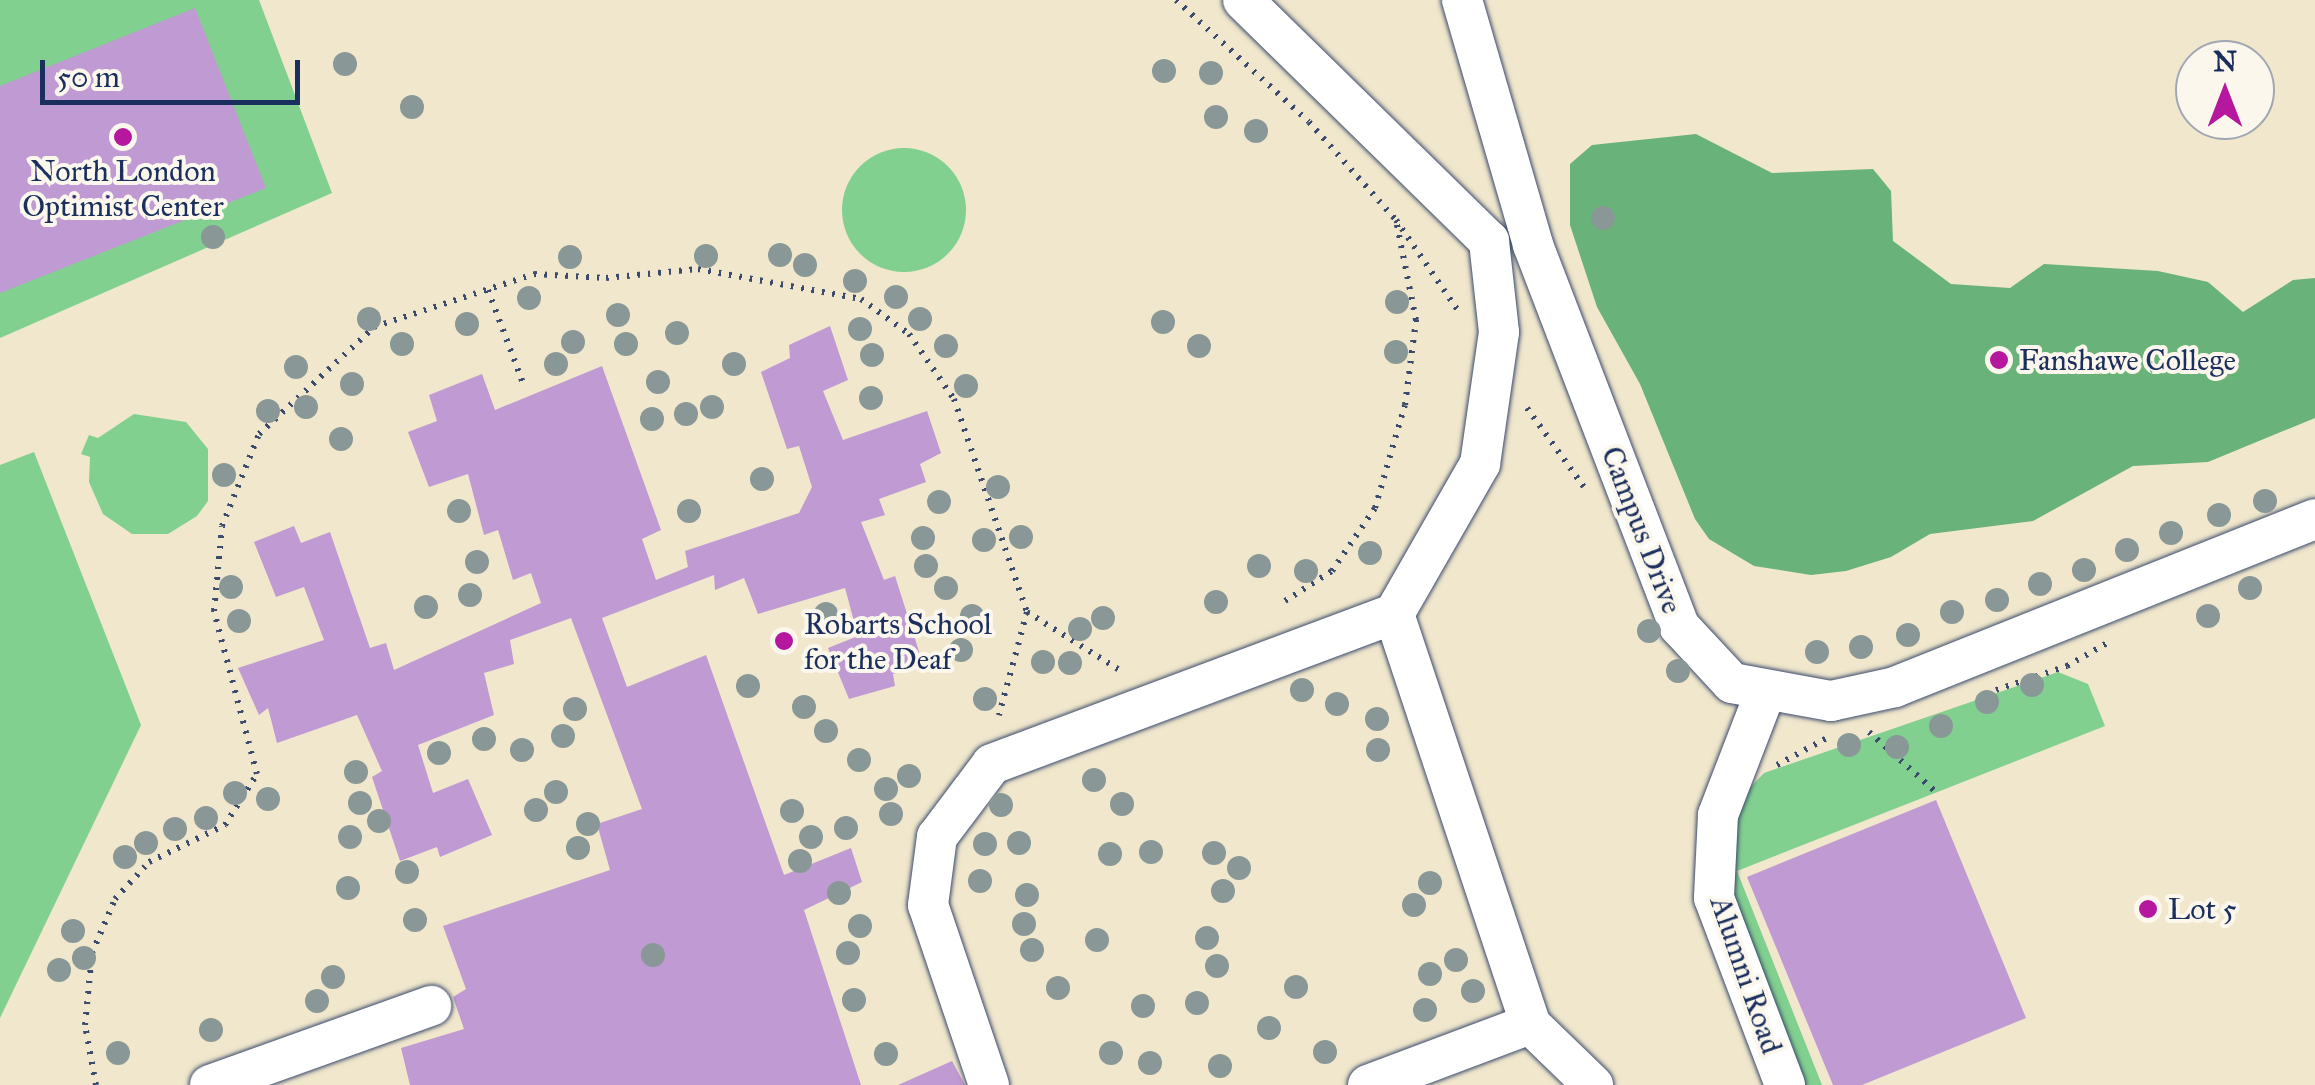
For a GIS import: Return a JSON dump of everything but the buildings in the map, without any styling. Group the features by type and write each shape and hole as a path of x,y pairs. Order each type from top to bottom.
{"lane":[{"path":"989,1085 928,905 937,837 992,764 1394,614 1480,464 1498,332 1489,241 1243,0"},
{"name":"Campus Drive","path":"1462,0 1533,245 1679,626 1732,683 1765,693 1831,701 1895,687 2315,518"},
{"path":"1394,614 1530,1024 1592,1085"},
{"name":"Alumni Road","path":"1765,693 1718,815 1714,898 1784,1085"},
{"path":"235,1081 431,1006"},
{"path":"1368,1085 1530,1024"}],"path":[{"path":"1176,0 1309,122 1396,220 1461,316"},
{"path":"1286,601 1332,571 1375,508 1400,422 1416,320 1396,220"},
{"path":"96,1085 85,1025 92,953 115,899 149,862 224,825 257,774 214,612 222,526 260,434 374,327 534,274 606,278 698,269 861,299 910,334 954,399 1027,612 999,714"},
{"path":"488,290 524,386"},
{"path":"1494,363 1593,498"},
{"path":"1027,612 1121,670"}],"green space":[{"path":"0,0 259,0 332,193 0,338"},
{"path":"1696,134 1772,173 1873,169 1891,191 1893,241 1951,284 2010,288 2044,264 2158,271 2208,282 2243,312 2293,280 2315,278 2315,418 2208,462 2133,466 2033,521 1930,534 1891,557 1846,571 1811,575 1754,566 1709,539 1695,519 1640,384 1597,307 1570,225 1570,164 1592,145"},
{"path":"904,148 928,153 948,166 961,186 966,210 961,234 948,254 928,267 904,272 880,267 860,254 847,234 842,210 847,186 860,166 880,153"},
{"path":"134,414 186,422 208,449 208,501 197,516 168,534 132,534 103,514 89,482 90,457 81,454 89,435 98,438"},
{"path":"34,452 141,725 0,1018 0,465"},
{"path":"2058,672 2088,684 2105,726 1737,871 1822,1085 1801,1085 1731,898 1728,835 1745,793 1764,773"}],"place":[{"name":"North London Optimist Center","path":"123,137"},
{"name":"Fanshawe College","path":"1999,360"},
{"name":"Robarts School for the Deaf","path":"784,641"},
{"name":"Lot 5","path":"2148,909"}]}
